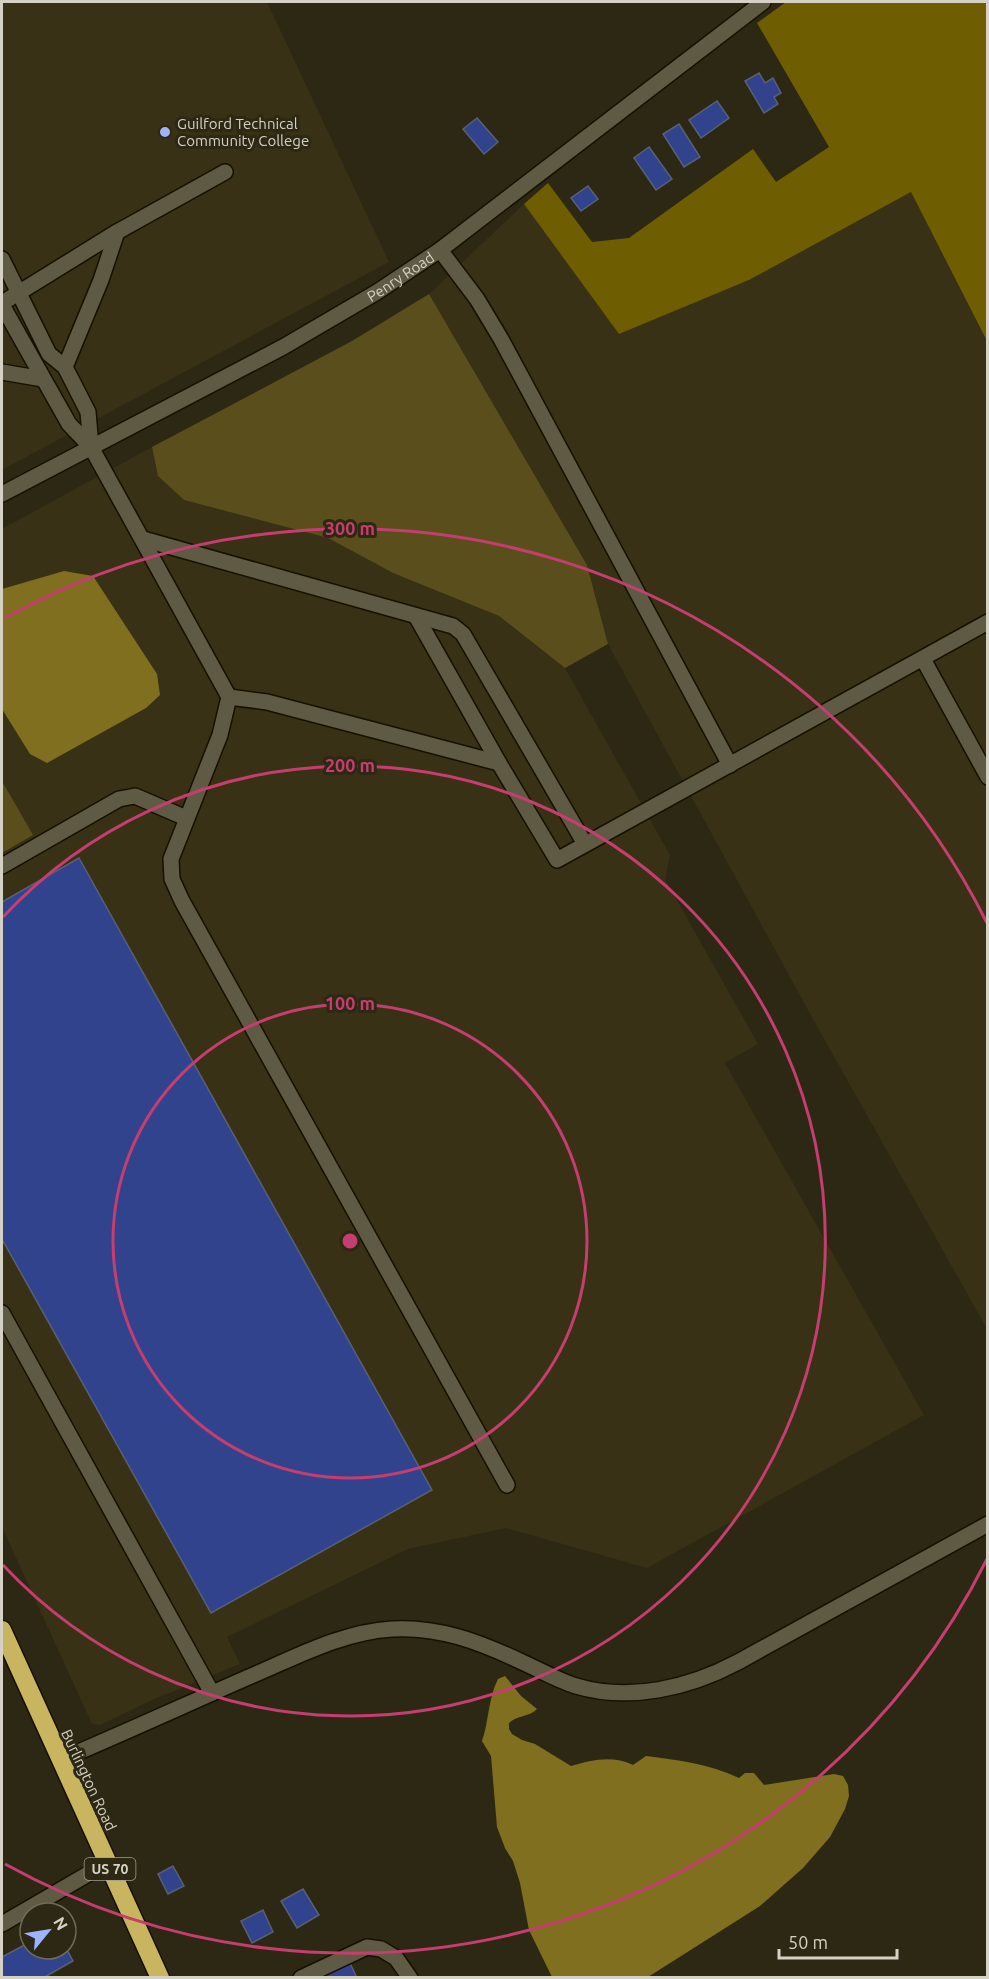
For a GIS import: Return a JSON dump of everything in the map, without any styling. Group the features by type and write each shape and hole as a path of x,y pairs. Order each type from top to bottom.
{"highway":[{"name":"Burlington Road","path":"2,1630 160,1977"}],"street":[{"name":"Penry Road","path":"2,494 339,315 440,250 763,2"},
{"path":"225,172 117,232 2,304 69,424 91,447 229,697 219,735 171,859 172,879 182,901 507,1485"},
{"path":"65,367 101,280 117,232"},
{"path":"440,250 477,299 501,339 730,765"},
{"path":"2,259 50,354 65,367 88,412 91,447"},
{"path":"2,372 43,379"},
{"path":"143,539 453,626 463,634 585,844"},
{"path":"416,616 498,763 557,860 987,622"},
{"path":"923,659 987,777"},
{"path":"229,697 267,702 498,763"},
{"path":"2,866 119,799 135,796 186,818"},
{"path":"2,1313 212,1693"},
{"path":"60,1760 321,1646 374,1630 420,1629 450,1634 473,1641 577,1686 632,1692 659,1690 688,1684 713,1675 738,1662 987,1524"},
{"path":"2,1924 107,1863"},
{"path":"301,1977 367,1947 381,1949 396,1958 410,1977"}],"shaded area":[{"name":"Guilford Technical Community College","path":"2,2 267,2 389,262 2,470"},
{"path":"786,2 987,2 987,341 911,192 749,280 619,334 524,204 548,183 592,242 629,238 753,149 776,182 829,147 757,23"},
{"path":"911,192 987,341 987,1329 808,1010 608,644 587,565 429,294 524,204 619,334 749,280"},
{"path":"429,294 587,565 608,644 565,668 499,616 393,573 328,538 184,500 158,476 152,447 352,341"},
{"path":"152,447 158,476 184,500 328,538 393,573 499,616 565,668 670,855 665,879 758,1044 725,1063 924,1415 647,1568 506,1528 408,1549 227,1637 240,1664 152,1700 100,1725 92,1724 2,1527 2,853 32,835 2,781 2,529"},
{"path":"64,571 93,576 157,674 160,695 146,708 47,763 30,754 2,709 2,589"},
{"path":"2,781 33,835 2,853"},
{"path":"505,1676 521,1696 537,1709 509,1723 512,1734 535,1744 571,1766 594,1760 610,1759 633,1765 646,1756 705,1766 739,1778 745,1773 754,1773 764,1785 834,1774 843,1776 848,1785 849,1796 845,1809 830,1837 803,1868 760,1906 648,1977 552,1977 529,1930 520,1883 513,1861 497,1827 491,1756 482,1741 495,1687 498,1679"}],"building":[{"path":"759,73 765,83 773,78 781,93 774,97 778,104 764,113 745,81"},
{"path":"717,101 729,118 701,138 689,120"},
{"path":"477,118 498,142 484,154 463,129"},
{"path":"679,124 700,157 684,167 663,134"},
{"path":"649,147 672,179 656,190 634,158"},
{"path":"588,186 598,199 581,211 571,198"},
{"path":"79,858 432,1490 211,1613 2,1239 2,902"},
{"path":"173,1866 184,1886 168,1894 158,1874"},
{"path":"303,1889 319,1915 297,1928 281,1901"},
{"path":"263,1910 273,1932 252,1943 241,1921"},
{"path":"18,1948 18,1961 73,1961 43,1978 2,1978 2,1957"},
{"path":"349,1961 357,1978 321,1978 320,1976"}],"place":[{"name":"Guilford Technical Community College","path":"165,132"}]}
